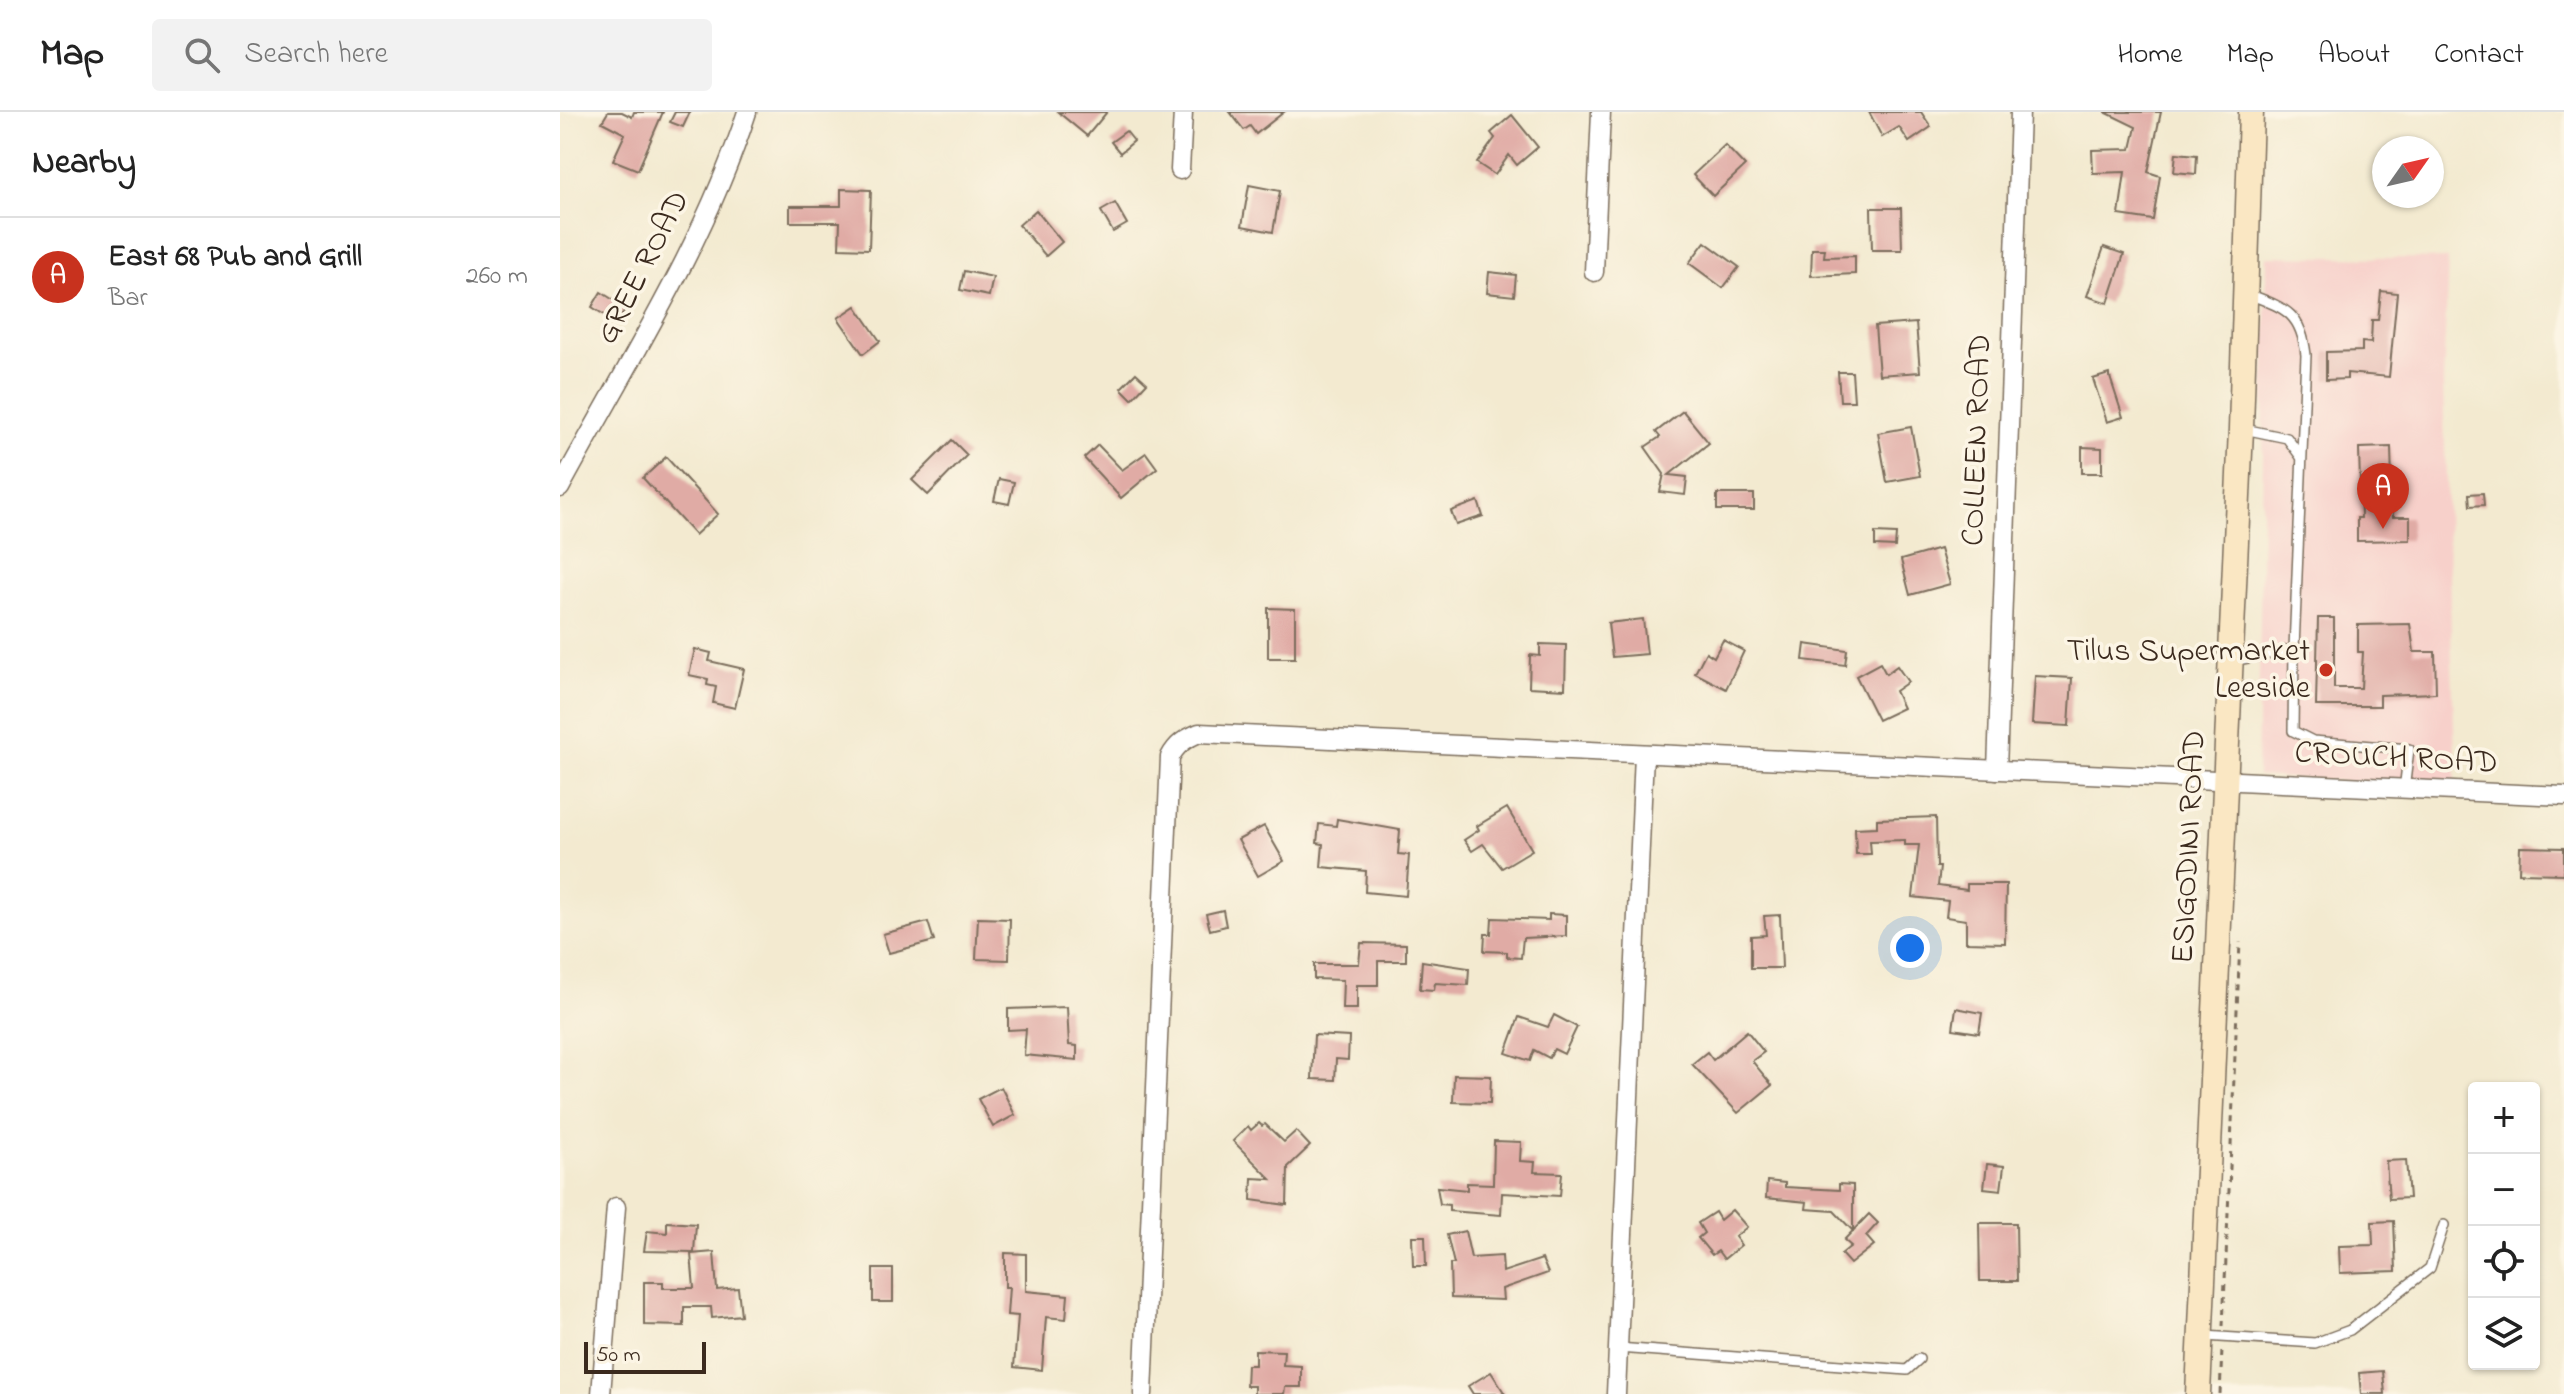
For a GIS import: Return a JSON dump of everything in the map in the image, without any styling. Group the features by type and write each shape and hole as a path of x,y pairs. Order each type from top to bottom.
{"main road":[{"name":"ESIGODINI ROAD","path":"2198,1394 2232,661 2251,112"}],"street":[{"name":"GREE ROAD","path":"560,488 692,245 735,150 747,112"},
{"path":"1180,170 1183,112"},
{"path":"1594,272 1601,112"},
{"name":"COLLEEN ROAD","path":"1997,770 2020,112"},
{"name":"CROUCH ROAD","path":"1143,1394 1170,757 1176,746 1199,733 2564,796"},
{"path":"1616,1394 1644,754"},
{"path":"601,1394 616,1207"}],"lane":[{"path":"2246,293 2290,311 2303,331 2306,355 2293,731 2313,741 2409,749 2404,790"},
{"path":"2241,429 2287,438 2301,457"},
{"path":"2232,661 2294,649"},
{"path":"2200,1336 2315,1343 2350,1330 2430,1268 2444,1225"},
{"path":"1618,1348 1907,1370 1919,1359"}],"shaded area":[{"path":"2267,256 2448,259 2443,384 2456,787 2257,776"}],"building":[{"path":"608,112 622,112 632,117 634,112 663,112 638,170 613,160 625,134 602,122"},
{"path":"675,112 690,112 683,127 670,122"},
{"path":"1058,112 1107,112 1087,136"},
{"path":"1230,112 1284,112 1256,134 1250,126 1244,130"},
{"path":"1869,112 1921,112 1931,127 1909,142 1899,127 1882,137"},
{"path":"2105,112 2161,112 2148,172 2160,176 2153,220 2119,215 2125,172 2093,173 2092,150 2131,149 2136,127"},
{"path":"1512,115 1538,147 1517,165 1509,155 1495,175 1477,163 1495,138 1491,133"},
{"path":"1126,131 1134,141 1120,153 1111,142"},
{"path":"1725,145 1745,166 1713,196 1693,175"},
{"path":"2176,153 2197,155 2196,174 2174,172"},
{"path":"1249,185 1280,191 1273,232 1242,226"},
{"path":"841,189 871,190 869,249 839,248 840,222 790,222 790,206 841,206"},
{"path":"1115,203 1127,224 1113,232 1101,211"},
{"path":"1871,208 1901,208 1902,250 1872,250"},
{"path":"1036,210 1062,242 1046,256 1019,225"},
{"path":"1705,242 1739,267 1723,288 1689,263"},
{"path":"2104,247 2124,254 2108,303 2087,296"},
{"path":"1812,249 1825,249 1824,257 1855,256 1855,274 1811,276"},
{"path":"964,271 993,277 989,296 960,290"},
{"path":"1489,272 1516,275 1514,296 1487,293"},
{"path":"2381,291 2397,293 2389,377 2347,373 2347,379 2326,380 2326,352 2362,351 2362,342 2371,343 2372,320 2378,320"},
{"path":"601,292 626,308 617,323 592,307"},
{"path":"856,306 880,341 863,354 838,318"},
{"path":"1916,323 1920,372 1879,375 1875,326"},
{"path":"1838,372 1852,372 1854,401 1840,401"},
{"path":"1136,373 1147,383 1132,399 1121,388"},
{"path":"2109,374 2123,417 2107,422 2093,379"},
{"path":"1683,411 1709,443 1669,475 1687,477 1685,495 1660,492 1664,474 1645,447 1660,437 1656,432"},
{"path":"1911,427 1920,476 1887,482 1878,433"},
{"path":"952,440 967,455 928,495 912,480"},
{"path":"1098,445 1122,470 1146,453 1157,468 1121,498 1084,458"},
{"path":"2082,447 2102,448 2102,473 2082,473"},
{"path":"2391,447 2393,517 2410,517 2410,540 2357,541 2357,518 2361,518 2359,448"},
{"path":"666,457 718,514 695,535 643,478"},
{"path":"999,479 1014,482 1009,504 994,501"},
{"path":"2483,493 2484,505 2470,506 2469,494"},
{"path":"1717,494 1754,494 1754,510 1717,510"},
{"path":"1478,501 1483,516 1456,525 1451,511"},
{"path":"1875,533 1896,534 1895,547 1875,546"},
{"path":"1940,549 1950,584 1910,595 1901,560"},
{"path":"1268,608 1295,609 1295,658 1268,658"},
{"path":"2318,618 2334,618 2334,688 2361,688 2363,652 2358,652 2358,625 2410,624 2414,652 2435,652 2436,693 2380,695 2380,706 2316,706"},
{"path":"1643,619 1647,654 1612,657 1608,623"},
{"path":"1723,640 1744,651 1726,689 1695,673 1706,652 1714,657"},
{"path":"1540,644 1566,645 1565,689 1529,687 1530,655 1540,656"},
{"path":"1805,644 1847,650 1845,665 1803,660"},
{"path":"695,649 711,653 709,661 744,669 735,708 713,703 716,687 707,685 708,679 689,675"},
{"path":"1880,663 1886,674 1897,666 1908,682 1895,691 1903,708 1878,720 1856,676"},
{"path":"2035,676 2072,678 2069,726 2032,724"},
{"path":"1507,808 1532,850 1502,868 1483,844 1472,851 1464,840 1479,830 1477,826"},
{"path":"1936,817 1937,867 1940,867 1938,886 1967,890 1967,884 2006,884 2005,943 1966,942 1966,920 1946,917 1948,901 1913,897 1919,845 1905,845 1905,840 1870,841 1871,854 1856,854 1855,828 1877,827 1877,819"},
{"path":"1337,819 1400,830 1398,854 1409,855 1406,896 1365,892 1366,871 1321,867 1323,844 1317,843 1319,824 1336,826"},
{"path":"1264,826 1284,861 1258,876 1238,840"},
{"path":"2520,847 2564,848 2564,874 2519,873"},
{"path":"1223,910 1226,926 1210,930 1206,914"},
{"path":"1549,914 1566,915 1566,936 1523,938 1521,958 1507,957 1507,952 1484,951 1485,934 1491,934 1492,918 1549,920"},
{"path":"1780,915 1782,968 1751,968 1751,936 1766,935 1764,916"},
{"path":"978,918 1010,919 1009,960 976,959"},
{"path":"928,922 934,941 889,953 883,934"},
{"path":"1361,943 1406,944 1406,961 1378,961 1378,985 1357,985 1357,1009 1342,1009 1343,980 1314,979 1314,964 1359,964"},
{"path":"1422,961 1469,968 1468,985 1435,983 1434,990 1420,989"},
{"path":"1067,1007 1069,1045 1077,1046 1077,1060 1024,1055 1026,1029 1008,1030 1008,1009"},
{"path":"1956,1008 1982,1013 1979,1033 1953,1029"},
{"path":"1554,1015 1577,1027 1564,1054 1554,1049 1549,1058 1534,1050 1530,1061 1506,1053 1519,1017 1548,1027"},
{"path":"1747,1031 1764,1052 1752,1061 1772,1085 1738,1113 1692,1064 1707,1052 1713,1060"},
{"path":"1314,1035 1349,1037 1348,1060 1336,1059 1335,1080 1312,1079"},
{"path":"1454,1075 1491,1076 1490,1103 1453,1102"},
{"path":"1001,1087 1015,1115 993,1127 978,1099"},
{"path":"1259,1123 1262,1126 1265,1124 1284,1142 1296,1131 1310,1146 1288,1167 1287,1205 1251,1200 1252,1178 1271,1179 1233,1141 1248,1126 1251,1130"},
{"path":"1494,1141 1521,1142 1520,1161 1535,1162 1534,1172 1562,1173 1560,1196 1502,1193 1501,1215 1449,1211 1449,1205 1440,1204 1437,1187 1467,1190 1467,1183 1493,1184"},
{"path":"2406,1160 2409,1198 2389,1199 2386,1161"},
{"path":"1987,1164 2004,1166 2001,1190 1984,1188"},
{"path":"1767,1181 1785,1183 1785,1187 1839,1190 1839,1184 1853,1185 1853,1231 1834,1211 1806,1209 1807,1202 1766,1198"},
{"path":"1732,1210 1747,1227 1735,1237 1741,1245 1724,1259 1718,1251 1712,1255 1698,1238 1704,1233 1698,1223 1715,1212 1720,1220"},
{"path":"1869,1214 1878,1223 1866,1236 1874,1245 1850,1264 1841,1254 1851,1246 1844,1240"},
{"path":"2394,1221 2396,1271 2340,1273 2339,1246 2373,1245 2372,1222"},
{"path":"667,1222 696,1224 694,1252 644,1251 647,1231 667,1233"},
{"path":"1979,1223 2016,1223 2017,1281 1980,1281"},
{"path":"1465,1231 1471,1258 1502,1256 1503,1272 1542,1259 1548,1273 1502,1289 1503,1300 1451,1298 1450,1264 1454,1264 1447,1235"},
{"path":"1412,1236 1425,1236 1426,1266 1413,1266"},
{"path":"714,1252 717,1290 738,1288 741,1315 712,1318 711,1307 684,1307 684,1326 644,1325 644,1282 663,1282 663,1288 694,1288 691,1254"},
{"path":"1005,1253 1026,1254 1026,1291 1068,1295 1066,1319 1046,1317 1042,1370 1014,1367 1018,1316 1007,1315 1009,1287 1005,1287"},
{"path":"873,1269 893,1269 893,1302 873,1302"},
{"path":"1255,1350 1284,1351 1283,1365 1301,1366 1301,1387 1285,1387 1284,1394 1254,1394 1254,1386 1246,1386 1247,1365 1255,1365"},
{"path":"2383,1371 2385,1394 2361,1394 2359,1373"},
{"path":"1491,1372 1505,1394 1473,1394 1468,1386"}],"place":[{"name":"East 68 Pub and Grill","path":"2383,529"},
{"name":"Tilus Supermarket Leeside","path":"2326,670"}]}
